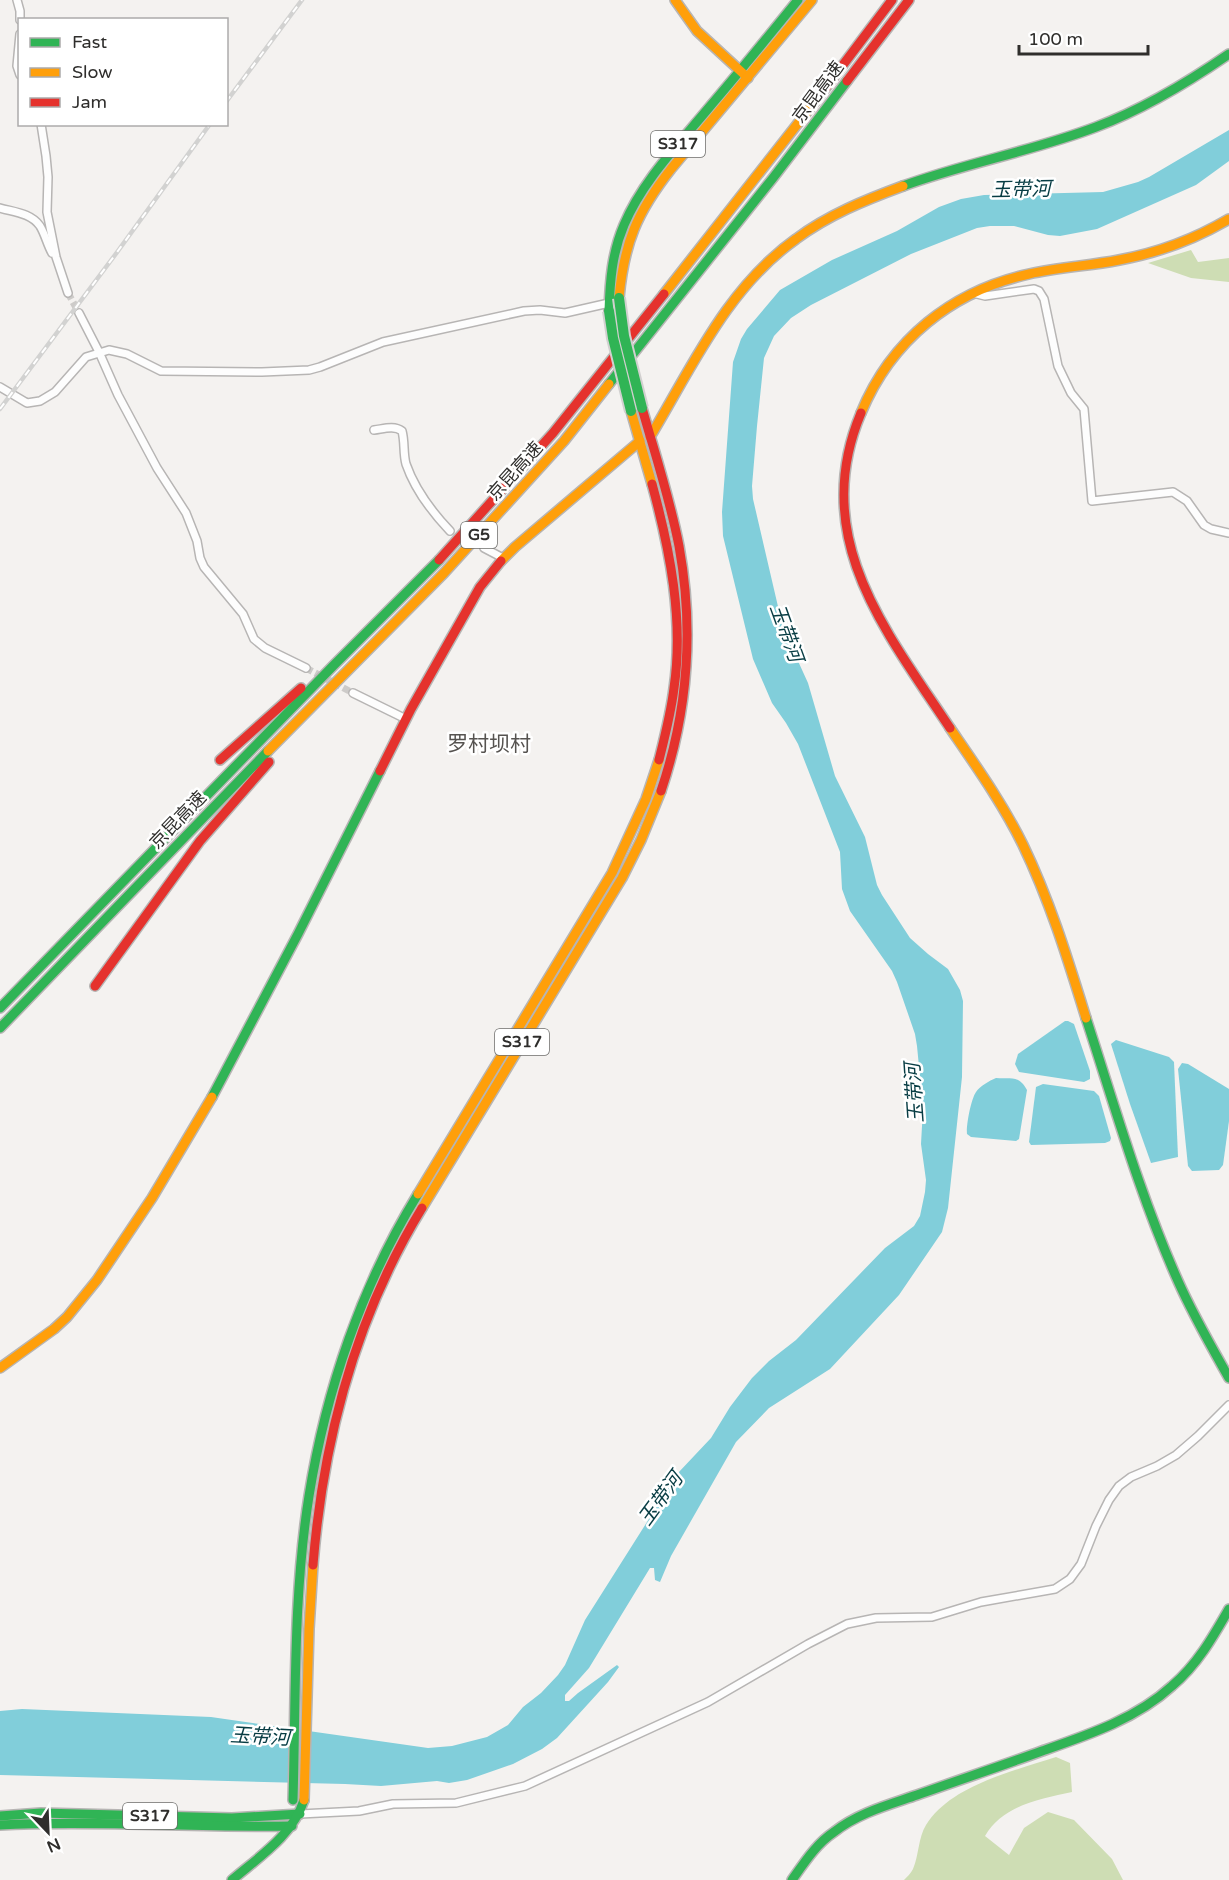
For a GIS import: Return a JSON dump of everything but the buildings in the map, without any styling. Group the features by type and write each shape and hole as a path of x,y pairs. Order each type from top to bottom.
{"main road":[{"path":"675,0 697,31 744,74"},
{"name":"S317","path":"637,410 619,298 622,268 633,229 645,205 798,0"},
{"name":"S317","path":"0,1826 41,1823 232,1827 295,1818 303,1810 299,1800 302,1673 301,1577 308,1497 315,1456 335,1378 362,1306 409,1208 612,873 650,790 663,751 676,675 675,601 668,548 645,439 617,356 609,307 609,283 617,241 626,216 663,161 812,0"},
{"name":"京昆高速","path":"0,1008 441,557 554,433 763,170 892,0"},
{"name":"京昆高速","path":"0,1028 457,560 564,441 766,187 909,0"},
{"path":"0,1368 67,1317 97,1280 152,1198 212,1097 298,934 406,719 480,587 503,558 562,505 645,439 734,299 763,266 807,231 871,197 1096,127 1168,93 1229,54"},
{"path":"1229,219 1185,242 1145,255 1031,273 1003,280 971,293 930,320 890,359 869,393 854,435 845,474 843,498 848,538 860,580 878,618 992,792 1027,853 1061,940 1109,1090 1161,1238 1192,1313 1229,1378"},
{"path":"220,760 391,607"},
{"path":"95,987 200,841 358,660"},
{"path":"792,1880 821,1842 849,1822 885,1806 1092,1734 1135,1714 1166,1693 1185,1675 1210,1642 1229,1610"},
{"name":"S317","path":"0,1816 19,1813 52,1813 295,1818"},
{"path":"232,1880 295,1818"}],"street":[{"path":"17,0 20,18"},
{"path":"18,50 16,66 18,70"},
{"path":"41,126 46,156 47,212 56,257 68,293"},
{"path":"0,208 29,216 39,224 56,257"},
{"path":"971,293 985,296 1034,289 1044,299 1058,366 1071,393 1084,409 1092,501 1173,492 1187,501 1204,525 1229,533"},
{"path":"0,387 27,403 40,401 55,392 86,357 99,352 116,350 161,371 300,370 321,367 374,344 524,311 565,313 609,307"},
{"path":"79,313 118,395 157,468 186,513 204,567 243,614 254,639 265,648 306,668"},
{"path":"374,430 397,428 402,431 406,464 418,490 433,514 450,531"},
{"path":"484,548 503,558"},
{"path":"353,693 406,719"},
{"path":"295,1818 359,1811 393,1804 456,1803 525,1786 708,1702 847,1624 876,1618 932,1617 981,1602 1055,1589 1070,1579 1081,1564 1096,1526 1119,1486 1176,1455 1229,1405"}],"green space":[{"path":"1191,250 1198,262 1229,258 1229,282 1191,278 1148,263"},
{"path":"1056,1757 1070,1763 1072,1792 1035,1801 1012,1810 993,1825 985,1836 1009,1855 1024,1828 1048,1812 1074,1820 1112,1859 1123,1880 904,1880 913,1869 921,1835 926,1825 951,1799 985,1781"}],"water":[{"name":"玉带河","path":"1229,130 1229,161 1196,185 1097,229 1060,236 1014,226 990,226 977,228 911,254 811,305 791,318 774,336 764,358 752,486 783,628 808,683 835,776 865,837 877,885 910,938 948,969 960,990 963,1001 962,1077 948,1208 942,1232 899,1295 830,1369 769,1408 736,1442 671,1556 660,1582 655,1580 654,1568 650,1568 589,1668 565,1695 565,1701 569,1701 617,1665 619,1667 557,1738 542,1749 513,1764 467,1780 449,1783 437,1781 381,1786 0,1775 0,1711 22,1709 211,1717 428,1748 452,1746 487,1737 508,1725 523,1707 541,1693 558,1675 565,1665 585,1620 678,1473 711,1438 730,1407 752,1378 796,1340 885,1248 914,1226 920,1216 926,1180 921,1144 923,1108 915,1034 892,971 850,911 842,889 840,852 798,744 772,703 753,659 723,536 722,512 733,362 747,329 780,290 832,260 897,231 939,207 961,199 984,195 1103,192 1149,177"},
{"path":"1065,1021 1074,1024 1090,1071 1090,1079 1084,1082 1019,1072 1015,1064 1018,1054"},
{"path":"1116,1040 1169,1057 1174,1062 1178,1157 1151,1163 1111,1044"},
{"path":"1182,1063 1188,1064 1229,1089 1229,1121 1223,1165 1219,1170 1192,1171 1188,1166 1178,1069"},
{"path":"996,1078 1018,1080 1027,1090 1019,1139 1016,1141 971,1137 967,1134 974,1095 982,1086"},
{"path":"1043,1084 1094,1091 1099,1096 1110,1141 1031,1145 1029,1142 1036,1087"}],"tunnel":[{"path":"68,293 79,313"},
{"path":"306,668 353,693"}],"railway":[{"path":"228,99 302,0"},
{"path":"0,409 209,126"}],"traffic: fast":[{"path":"609,311 614,257 624,225 640,194 672,151 798,0"},
{"path":"903,186 1048,143 1114,120 1165,95 1229,54"},
{"path":"609,384 847,81"},
{"path":"619,298 624,336 642,408"},
{"path":"609,311 613,338 631,411"},
{"path":"0,1008 439,560"},
{"path":"0,1028 268,751"},
{"path":"212,1097 380,771"},
{"path":"1086,1018 1129,1151 1164,1249 1202,1330 1229,1378"},
{"path":"293,1800 300,1571 316,1456 336,1378 363,1302 398,1229 418,1194"},
{"path":"792,1880 822,1842 843,1825 863,1815 1077,1739 1143,1708 1172,1686 1197,1660 1229,1609"},
{"path":"232,1880 284,1835 299,1813 304,1800"},
{"path":"0,1816 41,1813 232,1818 300,1814"},
{"path":"0,1825 73,1823 292,1826"}],"traffic: slow":[{"path":"675,0 697,31 748,78"},
{"path":"619,298 624,261 629,244 649,200 671,169 812,0"},
{"path":"664,294 821,94"},
{"path":"650,437 713,330 750,281 772,259 796,239 834,215 903,186"},
{"path":"861,413 889,363 907,341 927,322 974,293 1029,274 1108,262 1162,249 1190,239 1229,219"},
{"path":"268,751 444,573 564,441 609,384"},
{"path":"631,411 652,484"},
{"path":"501,561 640,441"},
{"path":"950,728 998,800 1033,866 1050,909 1086,1018"},
{"path":"418,1194 612,873 646,799 659,760"},
{"path":"422,1208 622,878 661,791"},
{"path":"0,1368 54,1329 67,1317 97,1280 152,1198 212,1097"},
{"path":"304,1800 313,1565"}],"traffic: jam":[{"path":"821,94 892,0"},
{"path":"847,81 909,0"},
{"path":"439,560 553,433 664,294"},
{"path":"642,408 667,494 679,546 686,608 686,670 683,700 661,791"},
{"path":"861,413 847,458 844,501 849,541 862,580 880,618 901,655 950,728"},
{"path":"652,484 670,560 677,637 673,697 659,760"},
{"path":"380,771 411,709 480,587 501,561"},
{"path":"220,760 301,688"},
{"path":"95,986 200,841 269,762"},
{"path":"313,1565 325,1472 346,1380 379,1292 422,1208"}],"district":[{"name":"罗村坝村","path":"489,744"}]}
